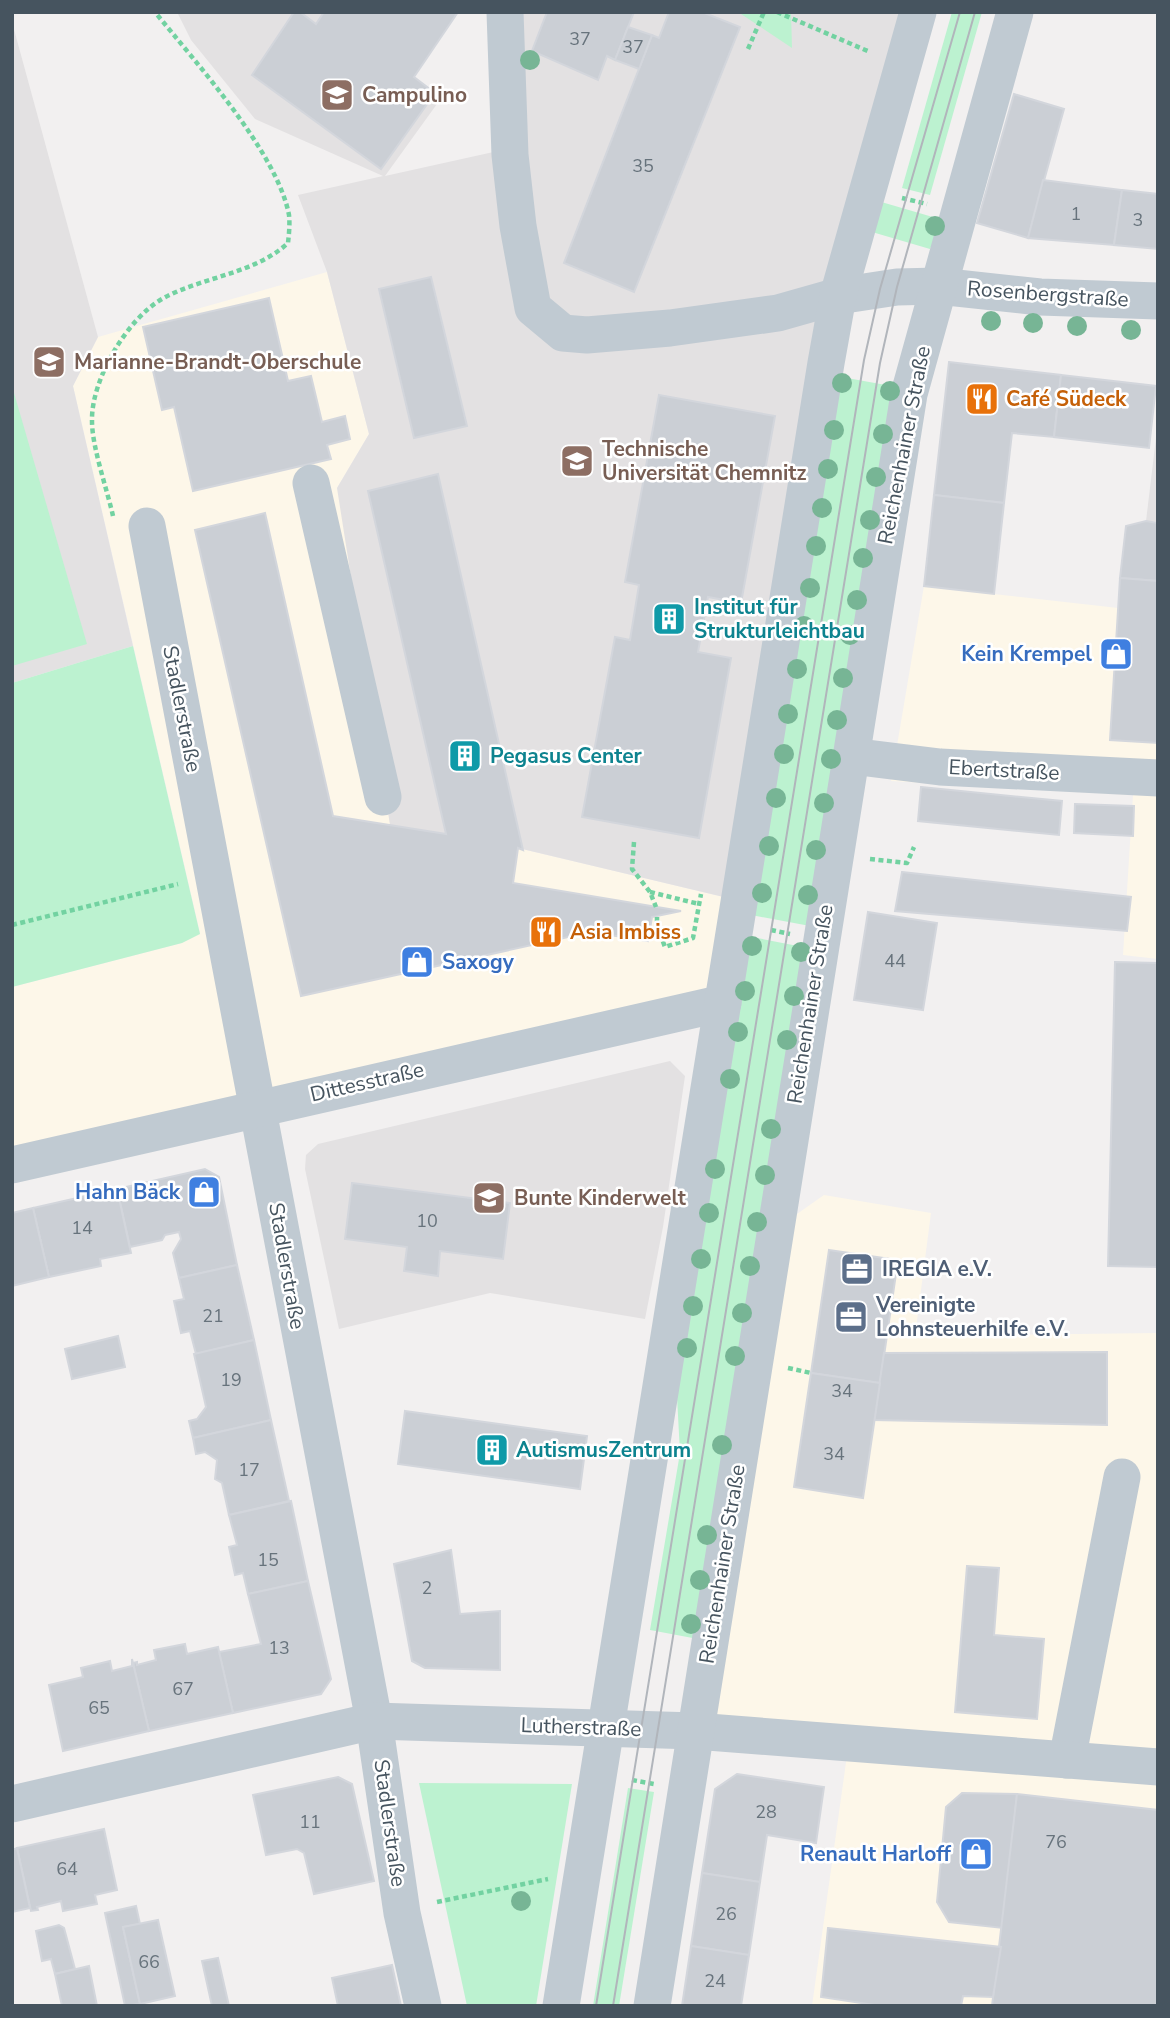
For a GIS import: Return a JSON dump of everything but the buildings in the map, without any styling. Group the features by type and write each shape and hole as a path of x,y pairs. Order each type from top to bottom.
{"street":[{"path":"505,12 510,155 533,308 563,333 587,335 670,328 778,313 838,296"},
{"path":"561,2006 838,296 918,12"},
{"name":"Reichenhainer Straße","path":"652,2006 909,394 937,285 1015,12"},
{"name":"Rosenbergstraße","path":"838,296 880,289 937,285 1040,297 1158,301"},
{"path":"310,483 383,797"},
{"name":"Stadlerstraße","path":"147,526 374,1721 402,1913 423,2006"},
{"name":"Ebertstraße","path":"851,756 940,766 1158,778"},
{"name":"Dittesstraße","path":"12,1165 723,1003"},
{"path":"1067,1760 1122,1477"},
{"name":"Lutherstraße","path":"12,1804 374,1721 695,1731 1158,1767"}],"path":[{"path":"147,526 117,534 92,421 100,381 126,330 161,299 271,259 289,243 289,216 278,184 239,117 155,12"},
{"path":"748,49 764,12"},
{"path":"777,12 873,53"},
{"path":"634,842 632,869 650,892 656,907"},
{"path":"862,858 908,863 914,847"},
{"path":"12,925 213,874"},
{"path":"657,917 657,926 665,947 693,938 704,881"},
{"path":"650,892 699,904"},
{"path":"793,1369 811,1373"},
{"path":"402,1913 420,1906 583,1871"}],"shaded area":[{"name":"Technische Universität Chemnitz","path":"177,12 458,12 414,77 442,97 385,176 498,151 498,12 909,12 732,899 518,848 390,825 337,488 369,434 327,272 298,195 383,176 255,119 191,40"},
{"name":"Marianne-Brandt-Oberschule","path":"12,22 98,337 73,386 133,646 12,683"},
{"path":"327,272 369,434 337,488 518,848 732,899 703,1008 12,1165 12,987 182,943 200,933 73,386 98,337"},
{"path":"1158,421 1158,522 1146,521"},
{"path":"1146,521 1158,522 1158,959 1123,955 1133,795 891,781 924,586 1118,608 1126,526"},
{"name":"Bunte Kinderwelt","path":"670,1061 685,1076 663,1227 645,1319 490,1293 339,1329 305,1169 306,1155 318,1144"},
{"path":"824,1195 931,1213 915,1336 1158,1333 1158,2006 812,2006 848,1748 695,1731 787,1221"}],"green space":[{"path":"738,12 791,12 792,48"},
{"path":"952,12 982,12 930,195 902,188"},
{"path":"878,201 943,220 930,249 872,232"},
{"path":"836,376 897,387 810,926 751,915"},
{"path":"12,386 87,644 12,666"},
{"path":"133,646 200,934 182,943 12,987 12,683"},
{"path":"747,936 808,948 698,1639 650,1630 680,1453 676,1378"},
{"path":"419,1783 572,1784 536,2006 467,2006"},
{"path":"628,1788 654,1792 619,2006 593,2006"}],"tram line":[{"path":"596,2006 864,360 880,289 960,12"},
{"path":"613,2006 880,363 897,287 975,12"}],"place":[{"name":"Campulino","path":"337,95"},
{"name":"Marianne-Brandt-Oberschule","path":"49,362"},
{"name":"Café Südeck","path":"982,399"},
{"name":"Technische Universität Chemnitz","path":"577,461"},
{"name":"Institut für Strukturleichtbau","path":"669,619"},
{"name":"Kein Krempel","path":"1116,654"},
{"name":"Pegasus Center","path":"465,756"},
{"name":"Asia Imbiss","path":"546,932"},
{"name":"Saxogy","path":"417,962"},
{"name":"Hahn Bäck","path":"204,1192"},
{"name":"Bunte Kinderwelt","path":"489,1198"},
{"name":"IREGIA e.V.","path":"857,1269"},
{"name":"Vereinigte Lohnsteuerhilfe e.V.","path":"851,1317"},
{"name":"AutismusZentrum","path":"492,1450"},
{"name":"Renault Harloff","path":"976,1854"}]}
